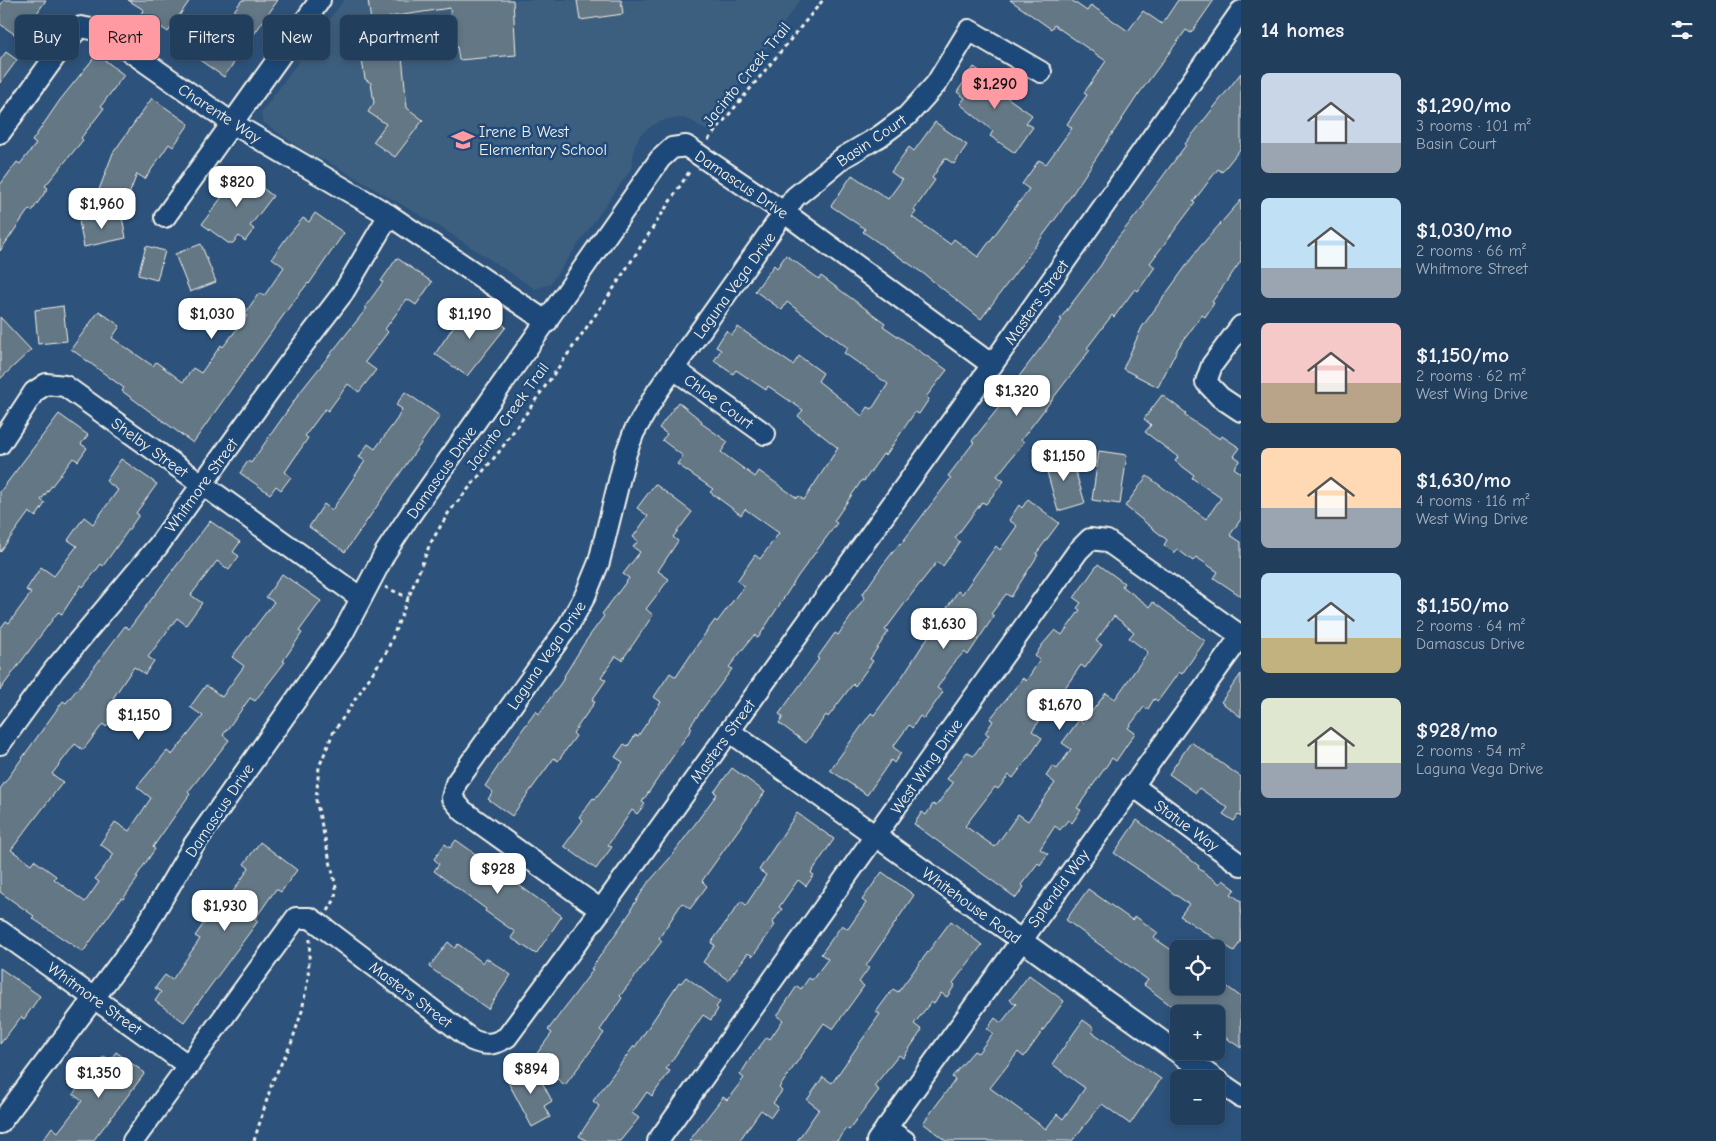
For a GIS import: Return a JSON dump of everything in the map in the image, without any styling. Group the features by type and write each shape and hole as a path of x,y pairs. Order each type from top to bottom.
{"street":[{"path":"165,217 320,0"},
{"name":"Masters Street","path":"133,1141 190,1066 296,918 310,918 319,924 472,1040 484,1044 495,1044 507,1037 601,910 992,365 1241,11"},
{"name":"Charente Way","path":"0,133 67,40 81,28 101,31 232,123 389,215 547,322"},
{"name":"Basin Court","path":"785,213 795,197 820,176 907,116 936,84 969,30 1041,72"},
{"name":"Damascus Drive","path":"0,1123 139,938 193,846 343,633 385,553 410,515 660,159 672,148 686,146 785,213 992,365"},
{"name":"Laguna Vega Drive","path":"601,910 463,811 452,798 456,783 567,628 585,596 599,562 626,453 645,411 785,213"},
{"name":"Whitmore Street","path":"0,744 54,670 141,568 286,366 343,293 389,215"},
{"path":"1241,326 1212,364 1206,382 1220,397 1241,411"},
{"name":"Chloe Court","path":"674,369 765,434"},
{"name":"Shelby Street","path":"0,444 34,392 46,384 65,386 361,598"},
{"name":"West Wing Drive","path":"658,1141 1078,551 1090,539 1107,541 1241,636"},
{"name":"Splendid Way","path":"882,1135 1020,940 1241,636"},
{"name":"Whitehouse Road","path":"729,731 1203,1070"},
{"name":"Statue Way","path":"1132,785 1241,864"},
{"name":"Whitmore Street","path":"0,931 190,1066"},
{"name":"Whitehouse Road","path":"1225,1085 1241,1097"},
{"path":"882,1135 904,1141"}],"path":[{"name":"Jacinto Creek Trail","path":"708,140 823,0"},
{"name":"Jacinto Creek Trail","path":"328,912 335,899 336,887 318,813 317,791 320,767 333,734 387,651 430,544 449,512 505,444 608,297 691,169"},
{"path":"386,587 409,598"},
{"path":"254,1141 274,1080 291,1044 302,1011 308,978 310,936"}],"shaded area":[{"name":"Irene B West Elementary School","path":"344,0 800,0 707,131 692,121 682,118 667,119 653,125 640,135 635,145 631,169 550,284 535,289 442,228 327,161 309,154 263,122 261,113 300,60 330,60 330,19"}],"building":[{"path":"4,0 46,0 36,15 15,15 15,34 0,24 0,6"},
{"path":"128,0 190,0 180,15 170,15 170,29 168,32 160,26 160,15 144,15 141,13 144,10"},
{"path":"242,0 278,0 267,15 263,15 263,21 253,36 253,15 231,15"},
{"path":"368,0 513,0 516,55 459,60 457,15 451,15 450,8 403,15 370,15"},
{"path":"577,0 621,0 623,14 580,20"},
{"path":"1010,0 1071,0 1087,11 1091,5 1128,31 1143,11 1162,24 1178,0 1214,0 1191,33 1186,30 1138,95 1059,214 981,319 924,274 863,232 865,229 831,206 852,175 888,199 902,180 891,172 909,147 914,151 935,122 967,145 954,164 945,158 932,178 935,180 914,210 916,212 912,217 950,244 954,239 978,257 1029,189 1022,184 1039,160 1046,164 1072,128 1067,124 1087,95 1084,93 1106,61 1054,25 1051,29"},
{"path":"6,52 17,60 0,83 0,60"},
{"path":"92,60 105,60 124,75 101,106 104,108 81,138 83,140 45,186 48,188 32,211 29,209 0,251 0,185 17,162 20,164 36,144 32,141 60,100"},
{"path":"200,60 236,60 224,77"},
{"path":"362,60 402,60 407,108 423,120 395,157 373,142 386,124 368,112 374,103 371,83 365,79"},
{"path":"974,67 998,84 995,89 1032,115 1026,123 1033,127 1015,153 990,136 993,131 960,104 965,98 957,92"},
{"path":"1241,73 1241,148 1222,172 1218,169 1193,202 1195,203 1150,263 1155,267 1138,291 1135,289 1114,317 1112,315 1087,348 1090,350 1021,440 1024,442 997,476 1004,481 986,504 982,502 955,538 960,542 943,566 937,562 914,591 885,630 888,632 870,659 873,661 855,686 853,684 828,717 826,715 806,743 779,723 783,717 779,714 819,659 817,658 835,633 838,635 865,597 862,595 882,566 951,478 948,476 974,442 972,441 1020,381 1017,379 1062,320 1060,319 1101,265 1116,240 1145,204 1143,203 1185,144"},
{"path":"152,98 189,124 173,147 169,144 145,179 137,174 125,205 97,195 113,153"},
{"path":"236,168 273,196 250,226 254,229 245,241 239,236 233,243 228,243 202,224 224,194 219,191"},
{"path":"1241,200 1241,261 1212,302 1214,303 1205,317 1202,315 1178,348 1158,387 1123,369 1142,327 1199,248"},
{"path":"121,212 126,238 84,247 79,221"},
{"path":"315,213 344,233 193,443 122,391 124,388 71,349 99,311 120,326 112,338 153,366 156,362 183,382 193,368 201,373 221,345 223,347 247,316 244,315 259,293 264,296 284,267 272,258 303,218 309,222"},
{"path":"201,244 216,282 190,292 175,254"},
{"path":"146,246 165,251 157,280 138,275"},
{"path":"786,255 819,279 821,276 885,323 883,326 947,370 926,397 929,399 919,414 915,412 886,455 883,454 864,481 862,480 834,521 837,523 798,576 758,638 754,635 729,667 732,669 690,726 692,728 642,802 645,804 637,814 632,810 608,845 612,847 596,869 564,846 583,820 579,817 623,762 615,757 624,744 628,746 635,735 638,736 661,702 654,697 670,673 676,677 715,620 717,622 744,586 737,581 755,555 760,559 779,533 745,509 741,515 710,492 713,489 677,464 683,456 662,440 667,434 659,428 678,402 702,421 701,423 728,442 721,452 755,477 759,471 797,498 799,496 804,500 838,448 798,416 803,410 768,386 766,390 736,370 733,374 714,361 721,350 716,347 726,331 732,335 738,327 793,365 799,356 823,373 818,381 862,416 868,407 872,409 888,384 844,353 848,348 787,302 782,310 755,291 774,265 777,268"},
{"path":"397,258 432,282 416,305 407,299 385,329 388,332 365,362 376,370 359,392 348,384 328,411 325,409 305,436 308,438 285,472 291,477 281,490 276,486 270,494 240,473 248,461 251,463 301,391 367,308 365,307"},
{"path":"476,305 506,327 467,376 435,354 464,311 469,315"},
{"path":"63,306 67,341 38,344 35,310"},
{"path":"0,317 31,350 0,379"},
{"path":"405,392 440,416 345,552 309,527 324,504 332,510 365,461 359,457 368,444 375,449 397,419 402,409 396,405"},
{"path":"1162,395 1186,413 1184,415 1220,439 1222,436 1240,448 1234,456 1240,460 1234,468 1241,473 1241,519 1230,535 1241,542 1241,596 1214,578 1218,572 1196,557 1193,561 1177,549 1175,553 1164,545 1167,540 1125,506 1147,476 1206,519 1221,498 1192,478 1194,475 1175,461 1178,457 1145,432 1151,425 1144,419"},
{"path":"59,414 88,435 81,444 87,448 78,461 73,458 41,500 45,503 36,517 29,512 0,552 0,492"},
{"path":"1099,451 1127,455 1120,504 1092,500"},
{"path":"1070,453 1085,503 1058,511 1044,461"},
{"path":"121,459 157,484 136,513 139,515 103,566 101,564 83,587 81,585 62,614 58,612 0,690 0,629 6,621 9,623 31,593 26,590 41,567 54,576 77,546 68,540 84,517 93,524 118,490 106,481"},
{"path":"655,484 692,512 673,537 678,541 658,571 669,579 646,609 653,615 634,643 622,660 616,656 601,677 606,680 592,700 595,702 573,733 576,736 558,761 554,758 512,816 488,799 493,792 485,786 536,711 539,714 565,677 585,642 604,616 602,614 629,578 623,574 640,552 633,547 638,541 633,537 648,516 637,508"},
{"path":"1028,499 1059,523 1036,554 1038,555 1011,597 1006,594 991,614 994,616 968,655 964,652 954,663 937,688 943,692 924,719 920,716 912,728 909,725 893,747 901,753 894,763 891,760 867,795 830,770 871,713 874,715 898,683 958,591 962,594 996,546 1000,550 1017,526 1009,520 1019,505 1022,508"},
{"path":"210,521 240,542 233,552 239,556 229,570 217,561 191,595 202,603 186,625 177,618 148,657 154,661 145,674 134,667 113,698 122,705 106,727 103,724 83,750 75,744 52,774 63,782 11,850 31,864 34,860 56,876 54,879 85,902 99,882 95,879 114,854 100,844 115,822 129,831 151,798 137,787 167,751 172,755 203,716 190,707 206,685 222,697 244,666 232,657 274,602 266,597 282,574 321,601 299,631 302,633 283,661 285,662 255,701 250,698 223,735 229,740 188,792 190,794 153,847 155,849 136,877 138,878 123,899 121,898 83,952 32,918 34,916 0,892 0,789 63,701 66,703 125,626 129,629"},
{"path":"1098,564 1124,583 1122,586 1150,607 1153,602 1205,641 1182,674 1179,672 1158,701 1154,699 1148,709 1144,707 1128,728 1135,733 1116,761 1112,758 1077,808 1081,810 1072,823 1068,820 1060,830 1055,826 1040,849 1048,854 1040,865 1038,863 1021,885 1024,887 1016,898 914,824 922,812 926,815 933,804 936,806 953,783 947,779 967,752 973,756 989,735 985,733 993,721 990,719 1023,678 1026,681 1040,660 1035,656 1042,645 1055,630 1062,635 1080,610 1077,608 1081,603 1074,598","holes":["1114,616 1134,632 1129,638 1148,652 1115,699 1106,693 1083,723 1079,720 1062,743 1071,749 1057,769 1053,766 1046,776 1055,783 1028,821 1018,814 995,847 965,826 995,787 998,789 1009,775 1013,778 1029,757 1042,738 1032,731 1044,715 1041,713 1046,704 1057,689 1062,692 1081,665 1085,668 1102,645 1096,641"]},
{"path":"1241,674 1241,717 1221,702"},
{"path":"1191,742 1241,777 1241,817 1238,815 1234,821 1223,814 1228,808 1199,788 1196,793 1169,774"},
{"path":"732,768 765,792 702,881 707,886 690,909 682,903 659,938 662,941 620,996 622,998 600,1030 604,1033 565,1085 532,1060 552,1033 548,1030 593,970 591,969 632,910 647,884 670,858 717,794 714,792"},
{"path":"797,813 834,839 811,873 814,875 806,886 798,880 779,907 782,909 772,923 775,925 753,956 748,953 728,980 703,962 715,945 711,943 741,901 746,905 766,875 759,870"},
{"path":"1137,820 1220,884 1223,880 1235,889 1231,894 1241,901 1241,941 1234,951 1225,945 1225,940 1217,940 1180,916 1189,904 1114,853"},
{"path":"456,840 562,916 536,954 511,938 515,932 434,871 439,864 434,859 445,844 450,848"},
{"path":"260,842 297,870 281,892 276,889 255,919 258,921 184,1022 155,1001 161,992 155,988 165,975 172,980 200,939 195,936 207,919 205,917 221,895 228,899 249,868 244,864"},
{"path":"882,872 914,895 866,966 869,968 859,982 864,986 833,1029 824,1023 779,1088 782,1091 773,1103 778,1107 771,1117 761,1110 739,1141 689,1141 723,1097 727,1100 744,1078 740,1075 767,1037 770,1039 783,1020 777,1016 797,986 801,989 809,978 812,980 828,959 821,954 842,925 848,929 866,903 862,900"},
{"path":"1088,889 1132,920 1135,916 1158,933 1154,938 1170,949 1170,995 1225,995 1225,985 1241,997 1241,1048 1225,1037 1225,1005 1170,1005 1144,985 1148,980 1066,920"},
{"path":"951,921 982,945 953,983 955,985 947,997 941,993 934,1004 931,1002 914,1024 922,1030 903,1058 899,1055 874,1086 879,1090 849,1130 846,1128 837,1141 797,1141 819,1109 807,1100 823,1077 832,1083 880,1014 876,1012 893,989 898,992"},
{"path":"448,942 455,948 458,944 483,963 486,958 511,975 488,1009 429,967"},
{"path":"0,968 40,996 24,1019 21,1017 0,1044"},
{"path":"1029,975 1064,1001 1024,1057 1018,1052 990,1088 1046,1129 1057,1114 1063,1119 1085,1088 1052,1064 1083,1020 1094,1028 1092,1032 1161,1079 1130,1124 1102,1104 1072,1141 946,1141 923,1123 955,1080 952,1077 974,1051 978,1053 993,1033 987,1029 995,1018 1001,1023 1016,1004 1010,1000"},
{"path":"686,977 720,1002 711,1020 703,1015 666,1069 670,1071 652,1096 647,1092 632,1113 639,1118 620,1141 587,1141 579,1136 599,1106 593,1101 635,1047 679,982 681,983"},
{"path":"116,1052 145,1073 93,1141 42,1141 52,1127 58,1132 82,1101 73,1094 89,1073 104,1056 110,1060"},
{"path":"531,1061 552,1101 544,1106 550,1117 532,1127 507,1080 523,1071"}],"place":[{"name":"Irene B West Elementary School","path":"463,140"}]}
